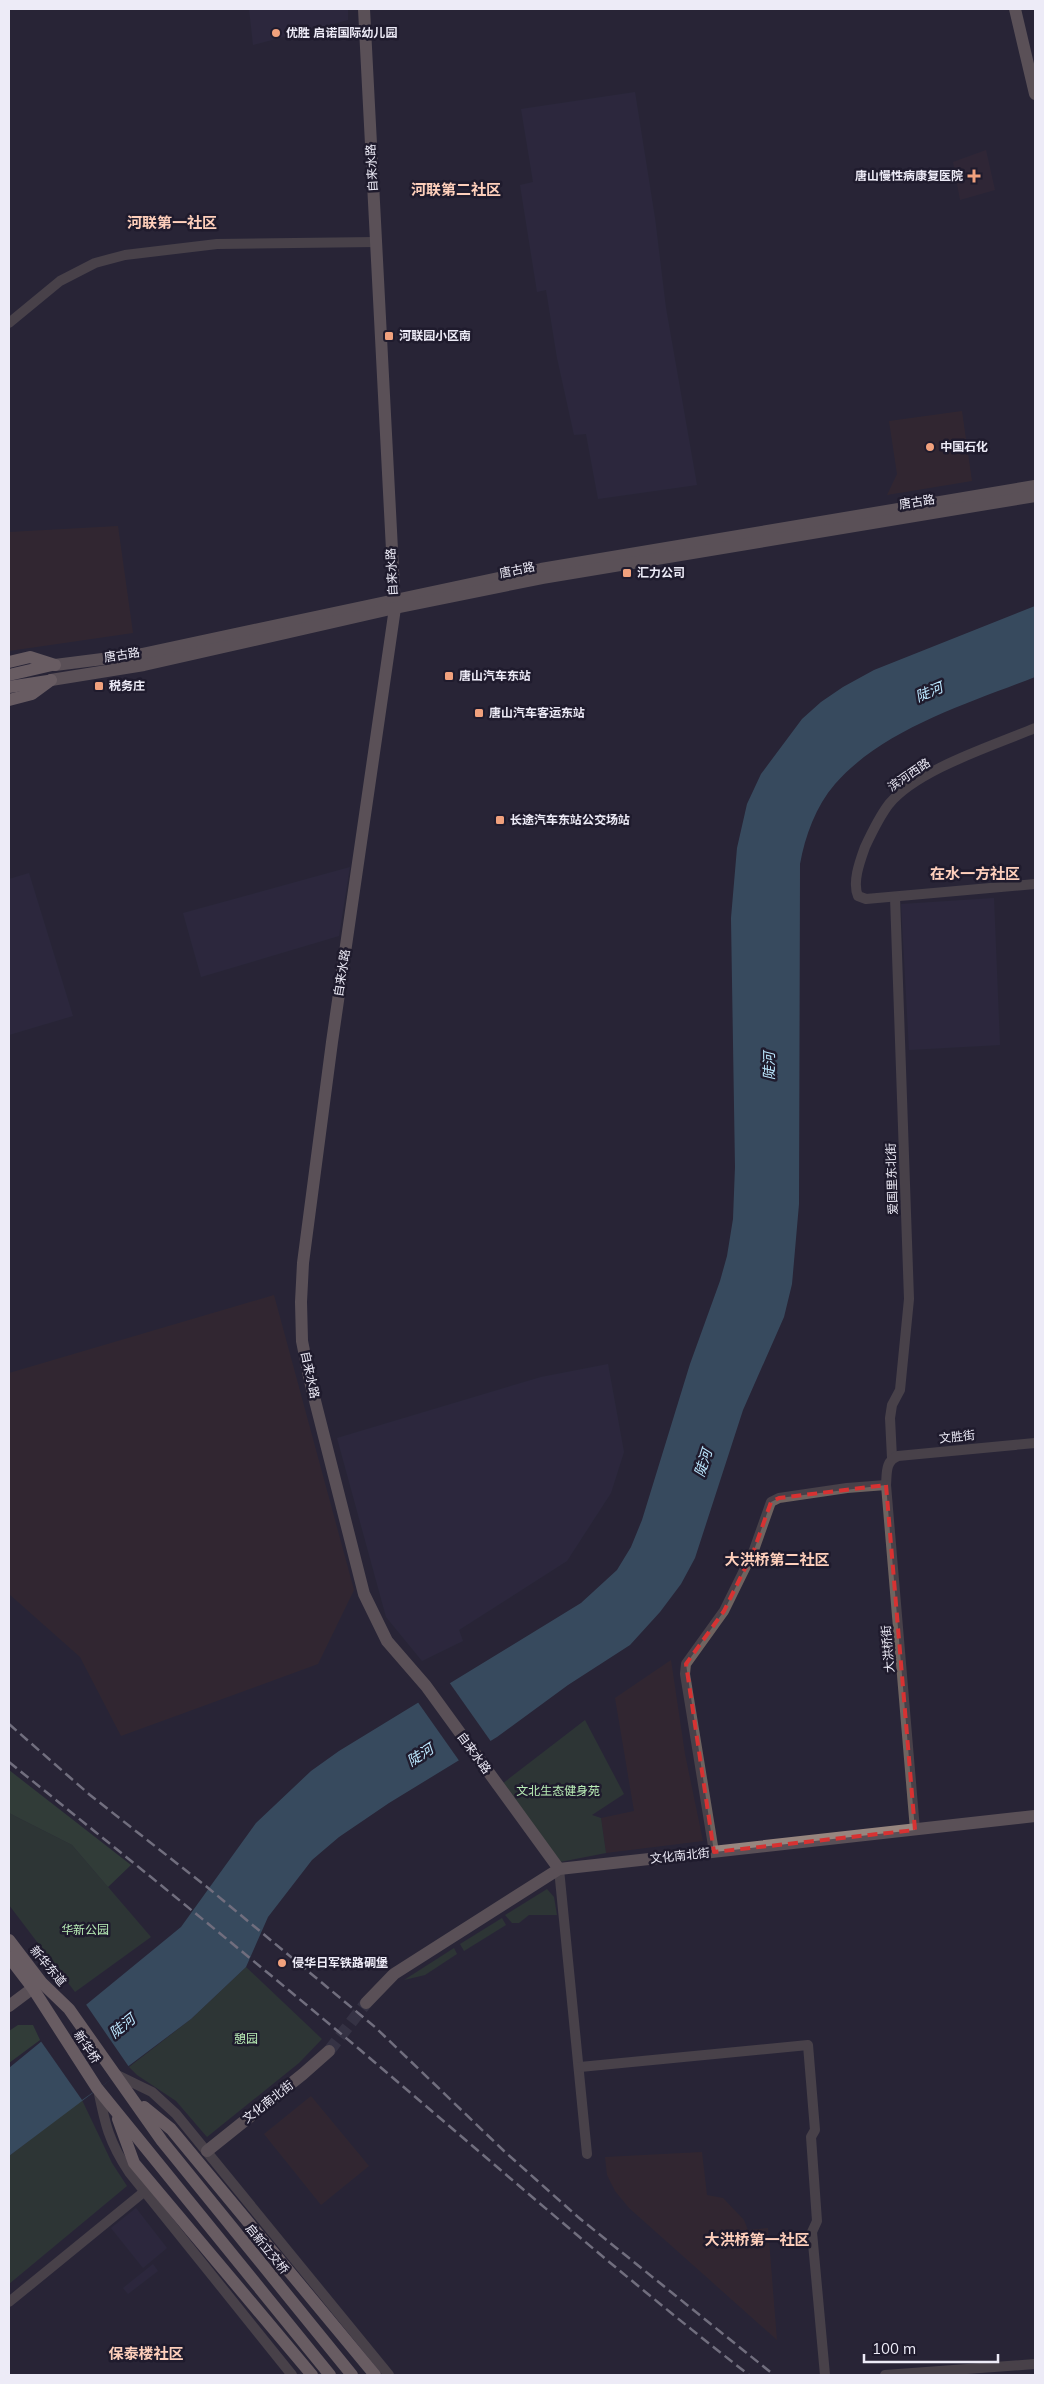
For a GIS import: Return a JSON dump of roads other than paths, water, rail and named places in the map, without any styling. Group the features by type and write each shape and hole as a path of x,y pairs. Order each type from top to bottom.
{"main road":[{"path":"9,662 30,657 55,665"},
{"name":"唐古路","path":"9,675 55,665"},
{"path":"9,687 51,680"},
{"path":"9,700 32,694 51,680"},
{"name":"唐古路","path":"9,691 51,680"},
{"name":"新华东道","path":"9,1940 36,1984 53,2022"},
{"name":"新华东道","path":"9,1957 36,1984 69,2010"},
{"name":"新华桥","path":"69,2010 115,2074"},
{"name":"新华桥","path":"53,2022 97,2088"},
{"path":"115,2074 130,2095"},
{"path":"97,2088 330,2375"},
{"name":"启新立交桥","path":"130,2095 162,2140 352,2375"},
{"name":"启新立交桥","path":"130,2095 171,2129 375,2375"},
{"path":"115,2110 134,2163 312,2375"}],"street":[{"name":"自来水路","path":"364,9 394,604 332,1042 303,1263 300,1302 302,1341 310,1381 364,1594 387,1641 426,1686 559,1869"},
{"path":"1015,9 1035,94"},
{"path":"9,323 60,281 94,263 125,255 217,244 376,242"},
{"name":"唐古路","path":"51,680 144,665 541,569 1035,486"},
{"name":"唐古路","path":"55,665 142,654 394,604 1035,496"},
{"name":"滨河西路","path":"895,897 866,899 858,896 855,888 862,854 874,826 890,803 915,782 935,770 1035,728"},
{"path":"895,897 1035,884"},
{"name":"爱国里东北街","path":"889,1462 890,1418 892,1405 900,1390 909,1299 895,897"},
{"name":"文胜街","path":"889,1462 959,1449 1035,1445"},
{"name":"大洪桥街","path":"889,1462 886,1485 915,1830"},
{"path":"714,1852 685,1674 686,1664 724,1611 754,1550 771,1502 779,1498 847,1488 886,1485"},
{"name":"文化南北街","path":"366,2003 394,1974 559,1869 1035,1816"},
{"path":"559,1869 580,2067 587,2154"},
{"path":"9,2006 36,1984"},
{"path":"580,2067 808,2045 815,2130 811,2137 816,2221 812,2232 825,2375"},
{"name":"文化南北街","path":"207,2151 303,2074 328,2051"},
{"path":"115,2074 152,2092 176,2114 389,2375"},
{"path":"97,2088 105,2127 117,2154 292,2375"},
{"path":"9,2302 145,2191"},
{"path":"885,2375 1035,2364"}],"water":[{"name":"陡河","path":"1035,606 1035,677 928,720 877,748 835,784 822,802 808,832 800,864 799,1204 792,1284 784,1317 743,1410 695,1558 681,1584 660,1612 630,1645 568,1685 497,1737 389,1803 339,1837 312,1860 268,1917 246,1967 191,2019 9,2156 9,2068 181,1927 256,1823 311,1771 339,1751 581,1603 617,1570 631,1547 642,1520 690,1364 727,1256 733,1219 735,1167 731,918 737,848 747,804 761,774 802,719 821,702 874,670"}],"tunnel":[{"path":"329,2051 366,2003"}],"railway":[{"path":"9,1724 90,1795 207,1887 375,2027 504,2151 578,2217 774,2375"},
{"path":"9,1762 267,1972 598,2253 749,2375"}],"place":[{"name":"优胜 启诺国际幼儿园","path":"276,33"},
{"name":"唐山慢性病康复医院","path":"974,176"},
{"name":"河联园小区南","path":"389,336"},
{"name":"中国石化","path":"930,447"},
{"name":"汇力公司","path":"627,573"},
{"name":"唐山汽车东站","path":"449,676"},
{"name":"税务庄","path":"99,686"},
{"name":"唐山汽车客运东站","path":"479,713"},
{"name":"长途汽车东站公交场站","path":"500,820"},
{"name":"侵华日军铁路碉堡","path":"282,1963"}],"district":[{"name":"河联第二社区","path":"456,190"},
{"name":"河联第一社区","path":"172,223"},
{"name":"在水一方社区","path":"975,874"},
{"name":"大洪桥第二社区","path":"777,1560"},
{"name":"大洪桥第一社区","path":"757,2240"},
{"name":"保泰楼社区","path":"146,2354"}],"park label":[{"name":"文北生态健身苑","path":"558,1791"},
{"name":"华新公园","path":"85,1930"},
{"name":"憩园","path":"246,2039"}]}
